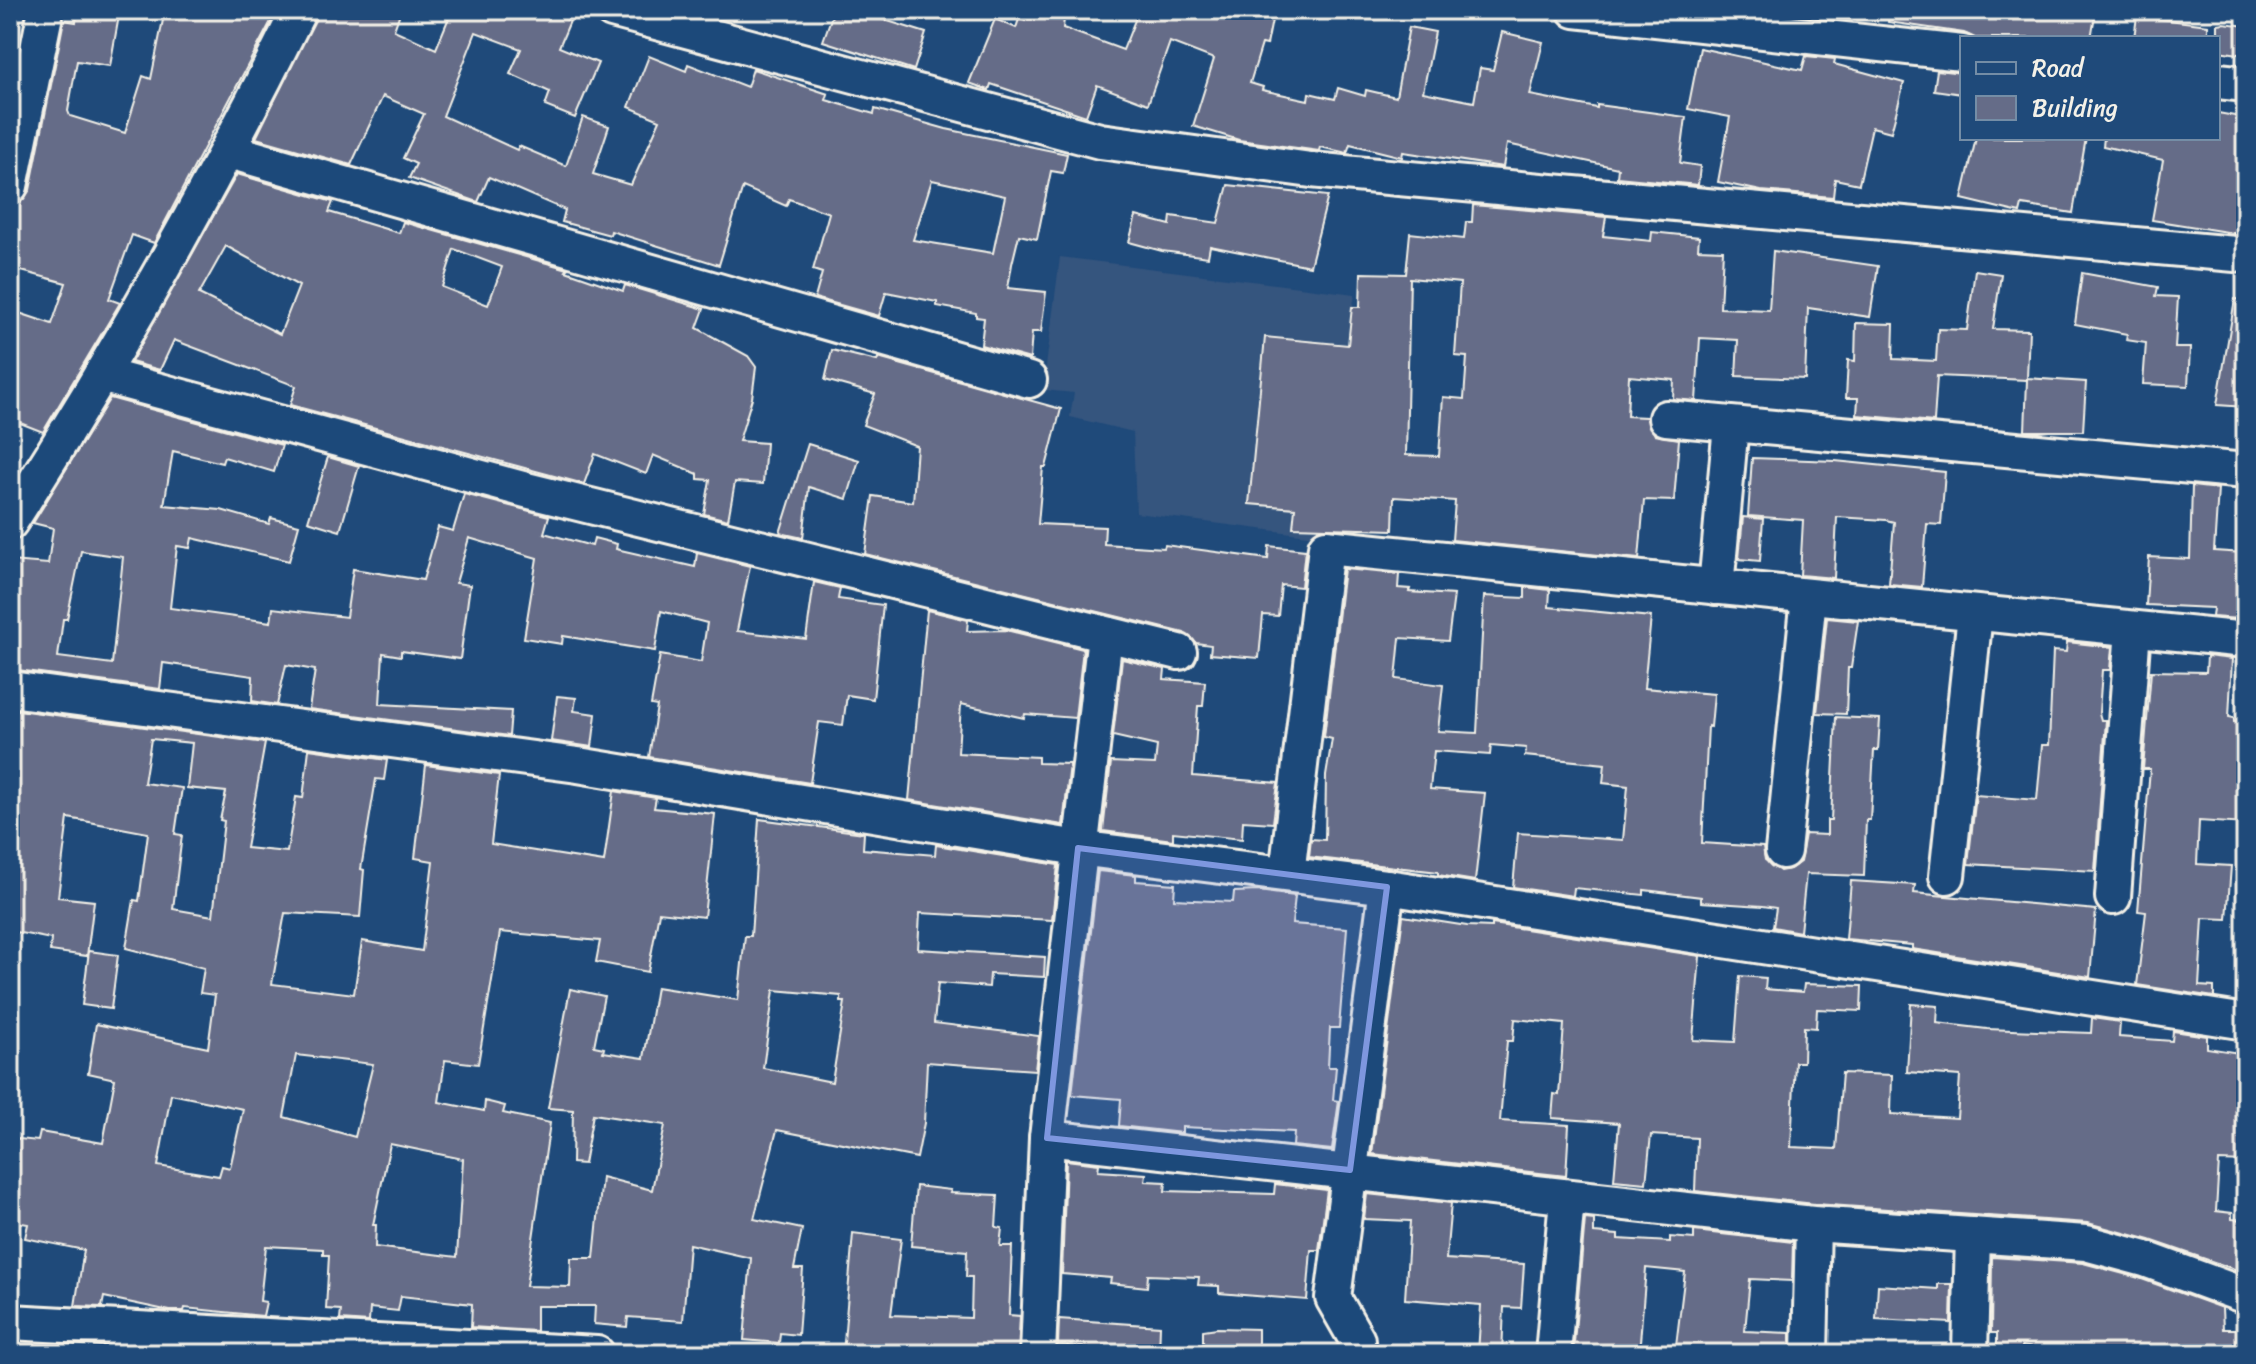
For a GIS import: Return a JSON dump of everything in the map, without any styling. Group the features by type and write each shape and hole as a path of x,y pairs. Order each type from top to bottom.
{"street":[{"path":"10,186 23,57 46,10"},
{"path":"10,522 101,375 229,151 299,10"},
{"path":"612,10 1100,141 1311,170 2246,255"},
{"path":"1575,10 1772,21 1960,53"},
{"path":"2220,81 2246,84"},
{"path":"229,151 1029,380"},
{"path":"101,375 526,490 1179,652"},
{"path":"1666,418 2246,471"},
{"path":"1716,587 1731,425"},
{"path":"1287,874 1326,547 2246,640"},
{"path":"1783,851 1809,597"},
{"path":"1947,876 1975,614"},
{"path":"2113,897 2133,629"},
{"path":"1038,1354 1047,1138 1078,848 1105,635"},
{"path":"10,689 578,765 1078,848 1387,887 2246,1022"},
{"path":"1357,1354 1357,1340 1333,1298 1387,887"},
{"path":"1047,1138 1350,1170 1567,1199 1813,1224 2086,1243 2145,1259 2246,1296"},
{"path":"1553,1354 1567,1199"},
{"path":"1810,1354 1813,1224"},
{"path":"1970,1354 1973,1235"},
{"path":"10,1322 597,1354"}],"highlighted area":[{"path":"1078,848 1387,887 1350,1170 1047,1138"}],"shaded area":[{"path":"1060,257 1355,294 1315,536 1136,513 1133,432 1070,417 1074,393 1043,390"}],"building":[{"path":"78,10 120,10 110,66 77,61 68,111 70,116 125,133 143,76 151,79 165,10 277,10 154,243 132,235 109,299 120,303 43,432 10,419 10,310 52,324 66,283 10,268 10,242 20,203 30,190 64,20 76,22"},
{"path":"319,10 401,10 394,30 436,49 452,10 545,10 570,21 559,47 598,63 575,118 545,106 550,92 510,74 521,49 476,32 443,116 517,150 519,146 566,166 583,117 609,126 593,174 631,185 660,120 629,107 649,56 686,71 688,64 747,87 753,69 828,94 826,100 874,114 875,109 946,129 1067,154 1063,173 1051,171 1037,239 1019,235 1012,264 1008,288 1046,292 1041,332 1032,332 1030,359 981,345 984,318 976,317 976,313 886,292 879,316 815,298 822,273 813,270 829,213 789,199 786,206 743,187 719,265 611,231 610,235 562,222 565,210 489,177 478,202 409,178 416,164 403,158 424,114 383,96 351,165 256,138","holes":["932,180 1005,196 993,253 913,240"]},
{"path":"834,10 867,10 865,14 926,33 914,70 823,41"},
{"path":"1026,10 1065,10 1063,28 1123,50 1139,10 1274,10 1267,45 1262,44 1250,83 1263,87 1262,90 1308,100 1309,93 1335,99 1338,88 1365,96 1366,90 1396,97 1409,27 1435,32 1423,92 1474,102 1480,68 1493,70 1502,32 1543,42 1530,95 1597,108 1597,105 1686,117 1680,163 1700,166 1698,185 1617,177 1618,168 1507,144 1503,167 1403,152 1402,157 1350,144 1347,153 1320,147 1319,151 1239,140 1193,126 1214,59 1170,42 1148,104 1097,85 1086,116 991,84 989,90 969,83 995,19 1016,28 1019,19 1025,21"},
{"path":"1818,10 1848,10 1845,20 1816,17"},
{"path":"1889,10 2096,10 2091,36 1971,36 1888,22"},
{"path":"2137,16 2208,25 2208,36 2134,36"},
{"path":"2218,24 2246,26 2246,55 2220,51"},
{"path":"1700,48 1802,70 1806,56 1835,59 1834,64 1904,83 1891,132 1872,127 1859,184 1835,179 1833,197 1761,191 1718,182 1730,117 1688,109"},
{"path":"1937,70 1960,73 1960,94 1934,90"},
{"path":"2220,113 2246,118 2246,235 2152,220 2163,160 2103,146 2104,140 2220,140"},
{"path":"1976,140 2086,140 2073,213 2022,205 2020,213 1962,199"},
{"path":"237,174 333,202 329,212 399,233 403,222 568,269 566,271 623,291 625,285 704,309 697,328 748,356 756,367 752,398 739,441 766,443 763,484 735,482 728,520 704,514 710,480 698,479 698,474 653,455 646,474 595,454 584,484 290,405 296,386 174,340 160,370 131,362","holes":["226,246 299,286 280,334 199,294","454,249 502,267 488,305 442,287"]},
{"path":"1228,185 1328,196 1310,266 1210,246 1208,257 1162,251 1129,242 1136,216 1170,225 1171,216 1218,223"},
{"path":"1473,205 1606,217 1603,236 1651,241 1652,232 1699,237 1698,249 1723,250 1720,308 1769,310 1773,251 1878,266 1870,317 1808,308 1805,379 1736,376 1738,340 1700,338 1696,401 1673,399 1674,380 1629,376 1627,416 1646,417 1655,435 1679,439 1674,501 1644,500 1639,559 1452,540 1455,501 1394,497 1393,530 1293,527 1295,508 1249,504 1265,337 1348,345 1352,307 1360,307 1361,273 1406,274 1410,233 1464,239 1466,222 1472,222","holes":["1410,278 1460,283 1455,356 1467,357 1464,399 1443,397 1439,456 1406,455"]},
{"path":"1975,270 2001,274 1993,329 2029,330 2027,378 2086,382 2083,431 2025,431 2027,380 1937,376 1934,422 1857,415 1858,398 1846,398 1848,360 1855,361 1856,323 1894,324 1893,359 1936,361 1938,329 1967,330"},
{"path":"2082,273 2158,287 2156,296 2178,297 2175,348 2190,348 2188,386 2143,384 2146,343 2126,340 2127,334 2075,324"},
{"path":"2235,299 2246,300 2246,407 2217,405"},
{"path":"832,350 877,361 878,358 1061,409 1046,467 1043,467 1038,524 1105,527 1104,544 1164,548 1165,545 1268,559 1269,546 1305,550 1301,587 1281,585 1278,616 1263,615 1259,658 1210,654 1211,645 1196,643 1184,633 865,554 873,496 913,502 917,446 863,425 875,394 825,380"},
{"path":"110,398 282,445 274,472 224,457 222,463 173,451 164,505 221,510 269,524 271,518 299,525 289,561 192,538 190,548 177,546 170,608 271,622 273,608 346,617 353,569 423,580 438,527 453,531 464,494 549,516 544,533 592,546 594,538 617,544 616,549 695,567 697,553 750,566 737,631 806,639 814,582 840,588 838,599 883,605 873,699 847,695 843,725 819,722 810,783 649,757 657,706 651,705 660,655 701,662 707,623 661,611 655,651 563,636 562,644 524,638 537,558 469,538 456,583 470,585 460,659 401,651 401,656 383,653 380,704 511,711 509,736 309,709 315,670 286,665 277,705 252,701 253,676 163,663 160,689 10,669 10,561 48,564 53,528 33,523","holes":["81,551 123,557 112,664 58,657 63,619 67,619"]},
{"path":"808,444 859,460 847,499 809,487 803,538 780,533"},
{"path":"328,457 359,466 340,531 308,521"},
{"path":"1752,458 1835,461 1945,472 1941,525 1927,524 1922,587 1889,584 1894,522 1886,520 1837,517 1834,578 1800,575 1803,520 1748,516"},
{"path":"2192,486 2218,489 2214,551 2244,553 2240,619 2212,617 2213,608 2146,605 2149,557 2190,559"},
{"path":"1743,517 1763,519 1760,561 1739,559"},
{"path":"1344,569 1399,574 1398,588 1410,589 1409,592 1454,595 1448,641 1400,638 1396,679 1443,685 1438,731 1477,733 1484,596 1525,598 1525,587 1550,590 1549,607 1651,617 1644,688 1714,694 1711,727 1708,726 1702,843 1763,847 1765,860 1780,871 1800,862 1805,834 1827,835 1827,820 1831,820 1836,717 1880,719 1878,750 1874,750 1870,820 1866,820 1864,876 1806,874 1800,932 1773,927 1776,908 1701,902 1701,897 1644,890 1644,895 1574,888 1573,896 1513,887 1518,833 1623,840 1628,786 1603,783 1605,764 1525,756 1526,748 1491,745 1490,755 1434,751 1430,789 1485,793 1475,881 1438,875 1438,872 1309,857 1311,839 1325,840 1326,776 1332,739 1324,737"},
{"path":"927,610 968,620 967,631 1006,630 1083,649 1075,718 1025,714 1024,718 961,704 958,753 1038,757 1038,763 1070,764 1063,825 909,800"},
{"path":"1827,618 1858,621 1851,668 1848,668 1846,714 1817,713"},
{"path":"2067,642 2112,647 2110,670 2102,670 2099,713 2101,720 2106,720 2095,871 1968,864 1976,795 2037,800 2042,745 2049,745 2053,651 2066,652"},
{"path":"2207,656 2232,659 2229,717 2234,718 2234,722 2246,722 2246,824 2199,821 2197,864 2231,866 2227,919 2203,918 2199,986 2214,987 2214,997 2137,985 2146,912 2138,911 2150,769 2143,769 2151,671 2206,672"},
{"path":"1122,659 1165,669 1164,679 1205,682 1203,706 1198,706 1193,776 1278,783 1273,823 1243,821 1242,839 1173,832 1173,840 1103,831 1111,762 1155,764 1157,746 1113,736"},
{"path":"557,696 576,698 574,711 596,714 592,747 551,741"},
{"path":"10,709 265,743 246,848 287,852 296,797 303,798 309,749 387,760 384,780 376,779 361,869 364,870 360,917 285,913 272,984 354,994 362,941 422,951 433,861 415,858 426,765 499,775 491,844 604,862 614,791 656,798 654,808 715,814 704,917 659,912 648,972 596,962 600,941 500,932 478,1064 445,1060 439,1102 484,1111 485,1101 505,1106 503,1113 550,1123 526,1286 570,1287 571,1258 594,1258 602,1177 652,1190 665,1125 593,1114 584,1164 572,1163 573,1110 548,1108 570,989 604,996 594,1046 604,1048 603,1052 644,1058 656,987 738,1000 745,936 751,936 759,819 864,833 863,849 935,855 936,845 1058,865 1052,920 920,913 918,949 1045,957 1044,977 990,974 989,987 938,983 934,1023 1039,1036 1035,1070 927,1062 924,1123 917,1158 777,1130 754,1219 802,1229 794,1269 803,1269 798,1335 780,1333 779,1343 744,1340 751,1258 689,1244 683,1321 628,1317 627,1327 594,1324 595,1306 536,1306 536,1331 471,1327 472,1304 401,1296 398,1311 370,1308 369,1322 340,1320 341,1310 326,1309 329,1255 323,1255 323,1249 266,1246 260,1301 266,1302 263,1316 185,1308 184,1311 170,1311 104,1297 102,1307 75,1306 84,1250 25,1238 28,1224 10,1221 10,1138 38,1141 40,1132 103,1143 115,1079 88,1073 96,1024 208,1048 215,995 200,993 204,968 126,948 134,900 139,901 148,833 68,818 58,897 94,901 87,956 50,951 51,939 10,931","holes":["151,739 192,743 187,788 226,792 220,820 224,821 213,916 173,909 182,835 175,834 182,788 144,783","774,990 841,996 841,1002 845,1002 832,1082 763,1068","296,1055 373,1064 355,1137 284,1117","171,1094 243,1109 230,1168 222,1166 219,1176 158,1166","390,1144 463,1159 457,1257 375,1247 376,1225 373,1225"]},
{"path":"1098,871 1136,875 1136,881 1175,884 1174,899 1233,902 1234,892 1258,891 1295,896 1292,924 1347,928 1339,1028 1330,1028 1328,1067 1336,1067 1333,1100 1339,1101 1332,1150 1293,1146 1294,1132 1182,1127 1182,1133 1119,1126 1121,1099 1072,1095"},
{"path":"1851,881 1915,885 1914,893 2096,910 2090,977 1912,949 1912,945 1846,939"},
{"path":"1403,916 1467,926 1492,927 1492,924 1700,956 1693,1040 1735,1042 1740,976 1766,978 1765,989 1803,992 1804,984 1862,986 1861,1011 1817,1009 1816,1028 1804,1027 1803,1062 1795,1062 1791,1147 1836,1149 1842,1073 1892,1075 1891,1114 1957,1118 1960,1076 1907,1072 1911,1004 1938,1006 1937,1023 1987,1029 2091,1033 2092,1018 2120,1022 2119,1037 2172,1041 2173,1031 2207,1036 2207,1048 2246,1054 2246,1162 2219,1161 2216,1211 2232,1213 2232,1219 2246,1220 2246,1273 2150,1240 2088,1223 1815,1204 1695,1191 1697,1138 1651,1135 1646,1183 1614,1180 1619,1123 1552,1118 1554,1094 1559,1095 1564,1024 1515,1019 1513,1041 1507,1041 1500,1121 1569,1125 1566,1176 1372,1154"},
{"path":"89,951 118,955 111,1009 82,1005"},
{"path":"1066,1160 1099,1164 1098,1171 1146,1174 1145,1181 1166,1182 1165,1191 1274,1194 1275,1184 1327,1190 1319,1250 1311,1250 1307,1300 1219,1293 1219,1286 1198,1285 1199,1277 1148,1275 1147,1287 1110,1283 1111,1278 1062,1274"},
{"path":"916,1186 951,1190 950,1193 998,1195 996,1227 1002,1228 1000,1246 1012,1246 1009,1315 1020,1316 1018,1354 843,1354 853,1233 901,1239 891,1315 971,1318 972,1277 966,1277 967,1251 911,1246"},
{"path":"1367,1194 1451,1203 1446,1259 1524,1264 1521,1308 1504,1307 1502,1354 1478,1354 1481,1305 1405,1299 1410,1221 1364,1219"},
{"path":"1585,1219 1594,1220 1594,1233 1618,1235 1618,1239 1670,1242 1670,1237 1694,1239 1694,1231 1793,1242 1792,1281 1750,1279 1745,1331 1790,1333 1790,1354 1675,1354 1685,1272 1646,1268 1639,1354 1573,1354"},
{"path":"1992,1257 2083,1263 2139,1278 2222,1308 2223,1329 2246,1329 2246,1354 2070,1354 2022,1346 2022,1352 1997,1351 1997,1333 1991,1333"},
{"path":"1938,1284 1952,1284 1951,1323 1876,1319 1878,1285 1938,1289"},
{"path":"1059,1319 1160,1326 1159,1354 1117,1354 1117,1350 1058,1345"},
{"path":"1258,1329 1258,1354 1203,1354 1203,1330"}]}
